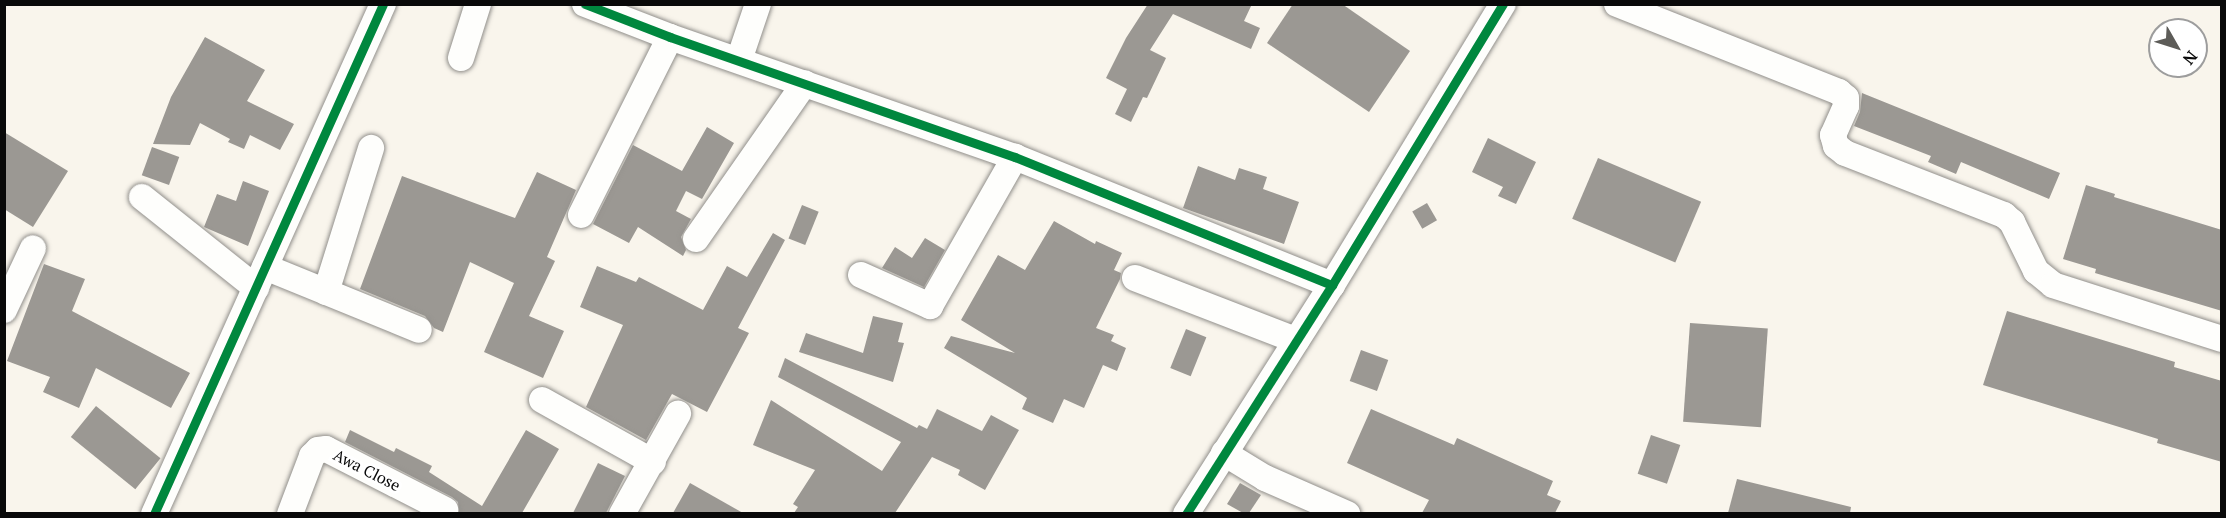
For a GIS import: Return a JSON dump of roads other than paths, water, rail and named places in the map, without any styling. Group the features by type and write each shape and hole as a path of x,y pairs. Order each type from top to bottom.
{"street":[{"path":"154,513 384,4"},
{"path":"461,58 478,4"},
{"path":"585,4 626,11 670,37 1015,157 1332,285"},
{"path":"739,60 758,4"},
{"path":"1617,4 1839,92 1846,98 1846,106 1833,135 1836,146 1845,153 2004,216 2012,222 2036,271 2053,285 2222,339"},
{"path":"1186,513 1332,285 1493,8"},
{"path":"581,215 670,37"},
{"path":"696,239 804,83"},
{"path":"326,292 371,148"},
{"path":"861,275 930,306 1015,157"},
{"path":"142,197 260,278 326,292 419,330"},
{"path":"4,310 33,248"},
{"path":"1135,278 1296,340"},
{"path":"542,400 653,462"},
{"path":"622,513 653,462 678,414"},
{"name":"Awa Close","path":"290,513 312,456 318,450 326,448 445,510"},
{"path":"1224,453 1265,478 1347,513"}]}
